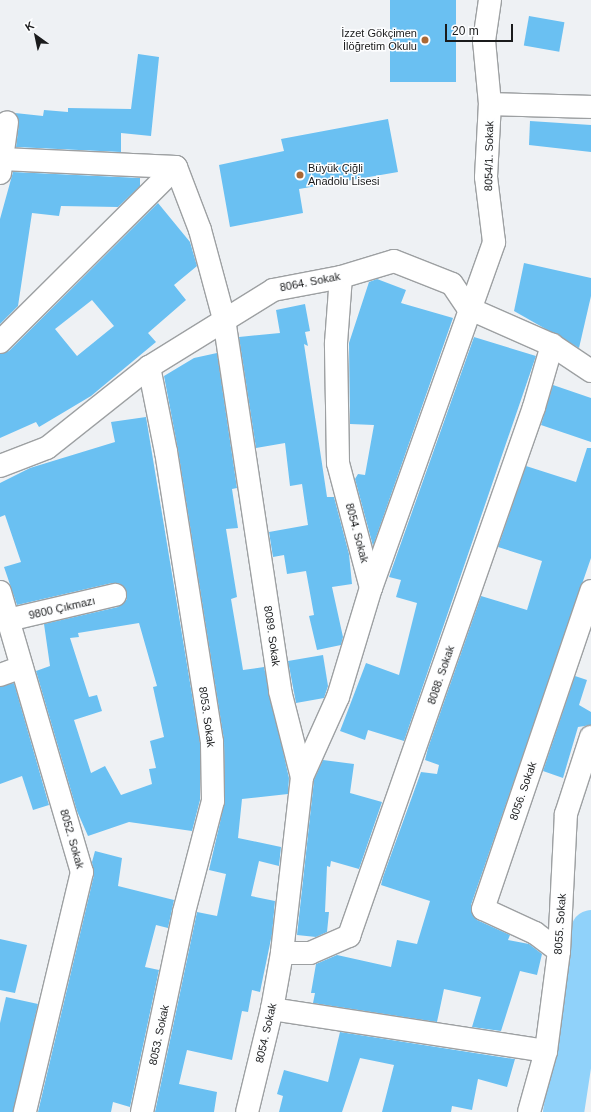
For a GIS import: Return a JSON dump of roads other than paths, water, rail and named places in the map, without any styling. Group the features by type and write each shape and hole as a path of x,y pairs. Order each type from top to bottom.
{"street":[{"name":"8054/1. Sokak","path":"371,588 408,489 468,308 494,242 486,178 490,104 484,41 490,0"},
{"path":"490,104 591,107"},
{"path":"7,122 1,166 176,168"},
{"path":"0,342 176,168"},
{"name":"8089. Sokak","path":"176,168 200,230 224,319 280,691 302,777 282,953"},
{"name":"8064. Sokak","path":"0,466 47,448 149,367 224,319 273,290 342,277 394,261 452,284 468,308"},
{"name":"8054. Sokak","path":"342,277 336,343 338,462 371,588"},
{"path":"468,308 552,345 591,371"},
{"name":"8088. Sokak","path":"282,953 310,954 349,936 534,408 552,345"},
{"name":"8053. Sokak","path":"142,1112 184,912 213,801 212,742 166,452 149,367"},
{"path":"302,777 338,697 371,588"},
{"name":"8056. Sokak","path":"559,951 535,933 483,909 591,591"},
{"name":"8052. Sokak","path":"0,592 82,872 26,1112"},
{"name":"9800 Çıkmazı","path":"8,620 115,595"},
{"path":"0,676 22,667"},
{"name":"8055. Sokak","path":"529,1112 546,1051 559,951 566,814 591,737"},
{"name":"8054. Sokak","path":"247,1112 272,1009 282,953"},
{"path":"272,1009 546,1051"}],"waterway":[{"path":"563,1112 591,930"}],"place":[{"name":"İzzet Gökçimen İlöğretim Okulu","path":"425,40"},
{"name":"Büyük Çiğli Anadolu Lisesi","path":"300,175"}]}
